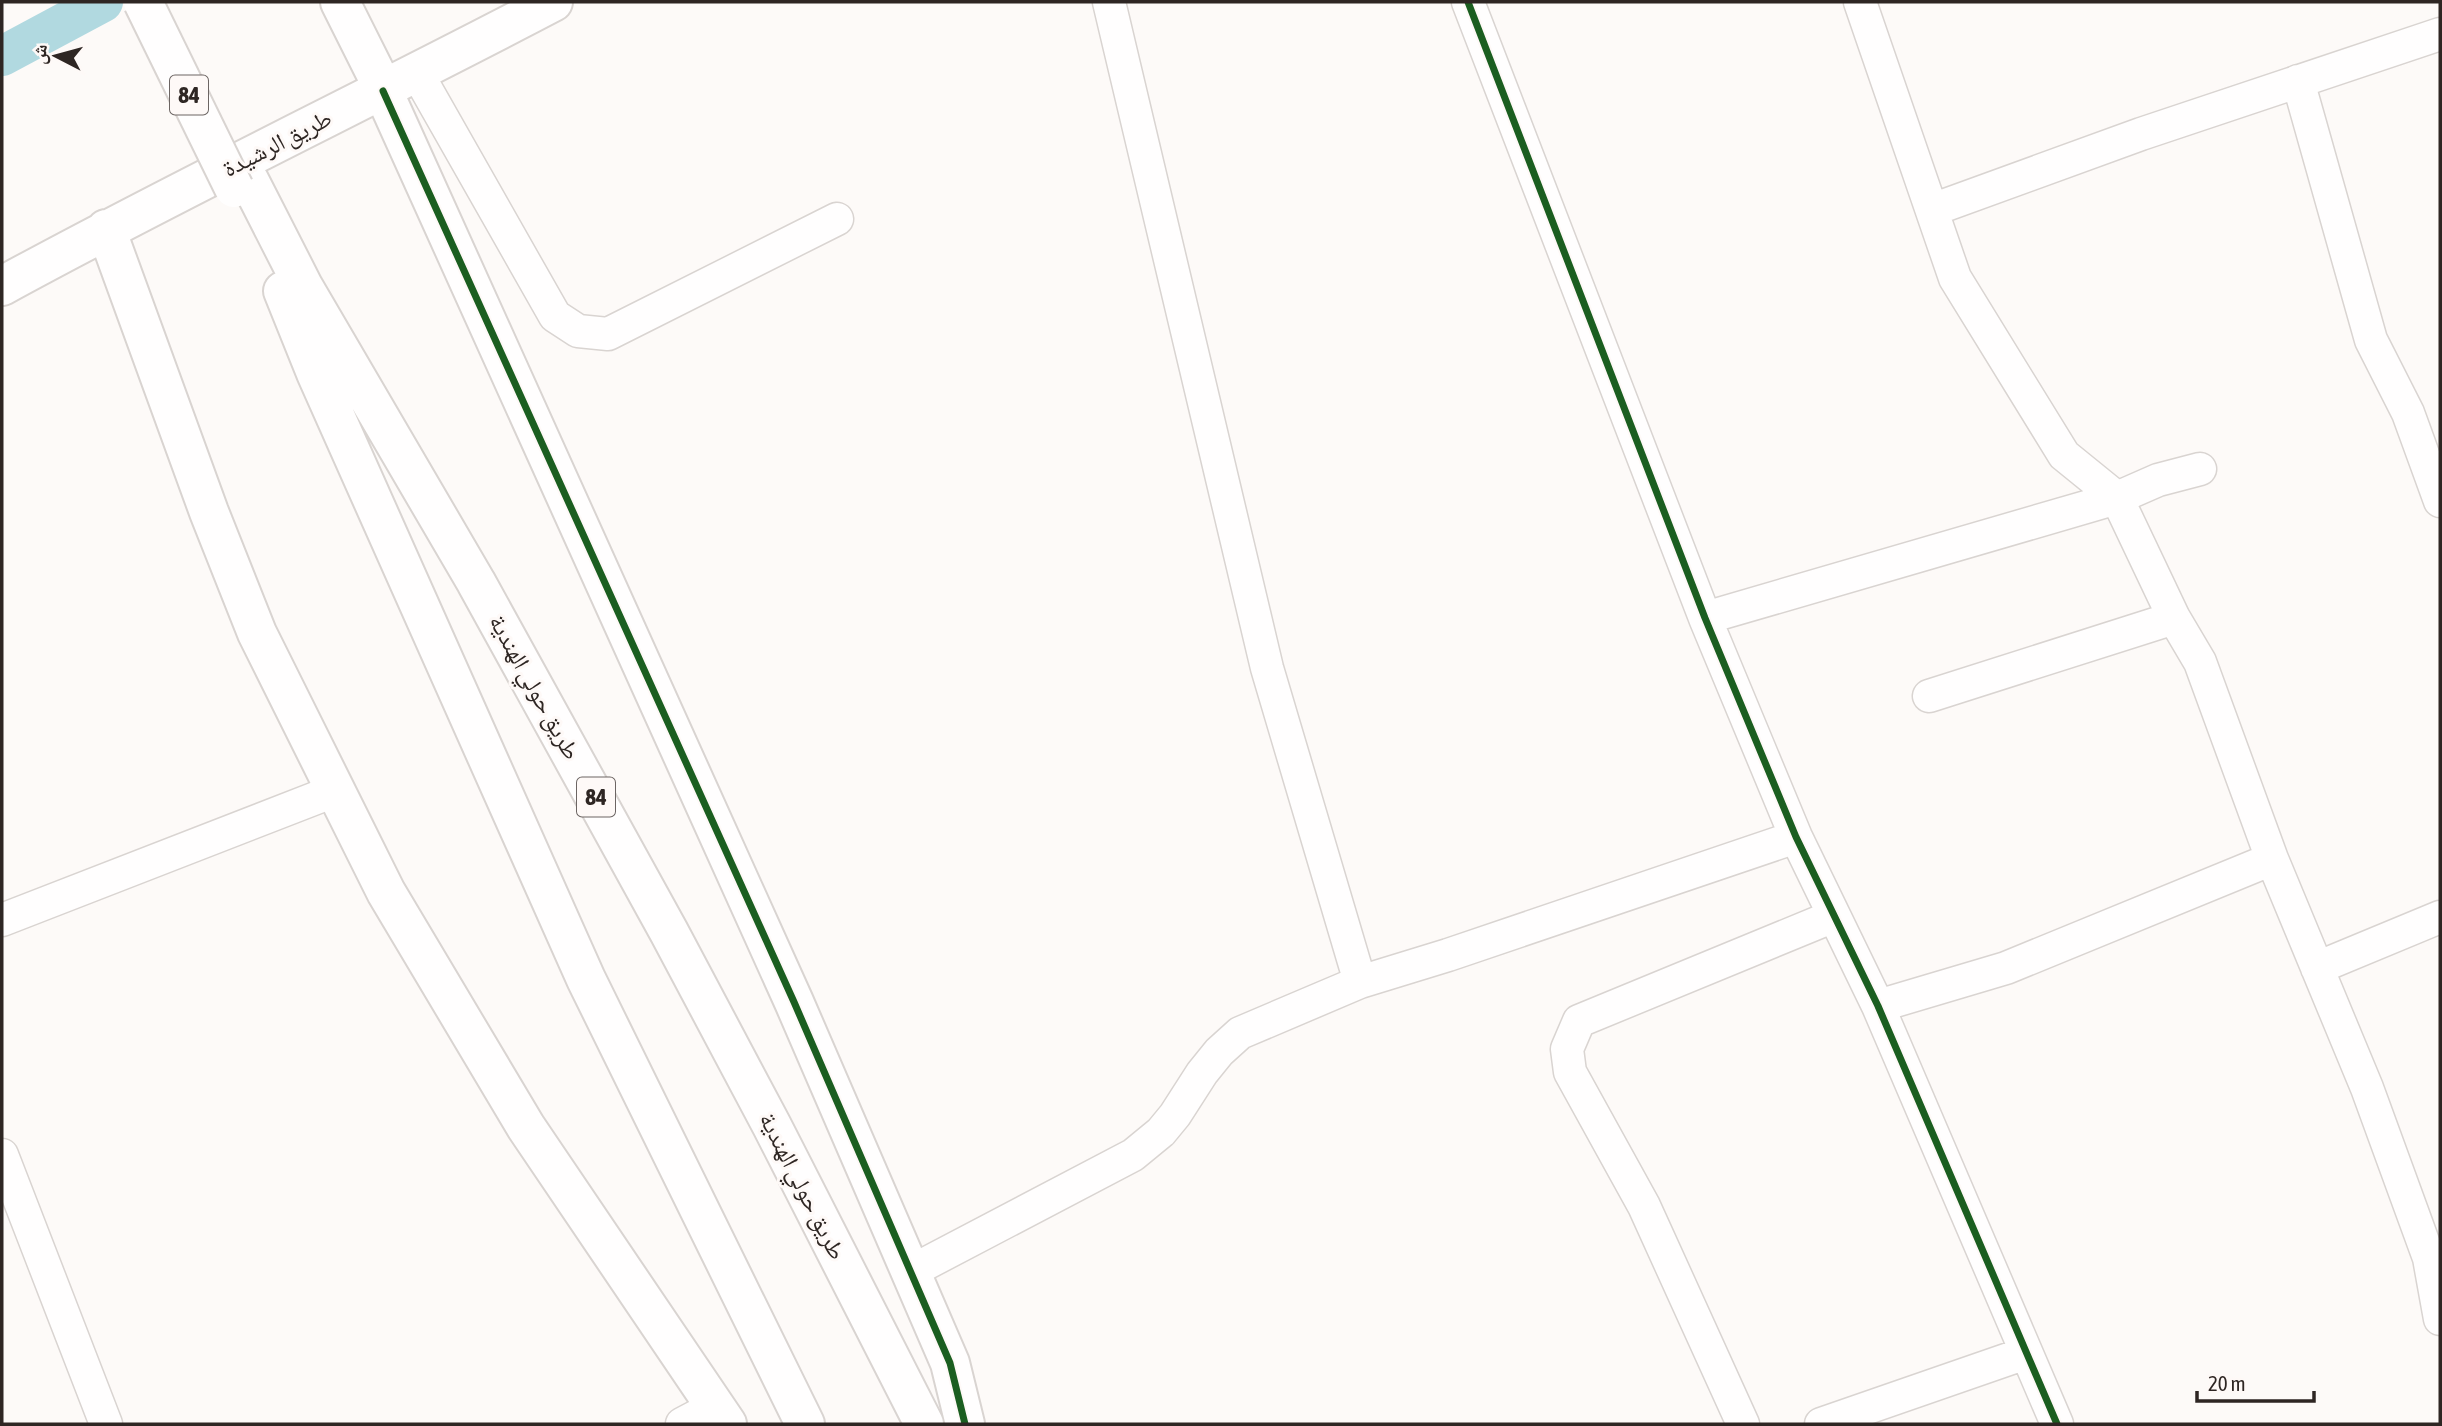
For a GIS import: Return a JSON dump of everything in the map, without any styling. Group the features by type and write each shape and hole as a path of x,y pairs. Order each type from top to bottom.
{"main road":[{"name":"84","path":"144,2 241,184"},
{"name":"84","path":"163,2 241,184 316,373 586,979 805,1424"},
{"path":"340,2 383,90 794,1002 950,1363 965,1424"},
{"name":"طريق الرشيدة","path":"2,286 106,229 553,2"},
{"name":"طريق حولي الهندية","path":"241,184 476,582 650,897 772,1126 924,1424"},
{"path":"106,229 209,512 257,634 334,791 386,891 526,1127 722,1415"}],"street":[{"path":"1109,2 1267,668 1360,982"},
{"path":"1468,2 1705,618 1796,837 1878,1006 2057,1424"},
{"path":"1860,2 1955,278 2064,455 2117,498 2174,618 2200,662 2272,859 2367,1088 2429,1258 2440,1320"},
{"path":"1931,210 2141,134 2440,34"},
{"path":"417,73 555,316 578,331 608,334 837,219"},
{"path":"2298,81 2371,340 2408,413 2440,501"},
{"path":"1705,618 2117,498 2158,480 2200,468"},
{"path":"1929,696 2174,618"},
{"path":"2,920 334,791"},
{"path":"910,1272 1133,1155 1161,1132 1202,1073 1219,1052 1240,1033 1360,982 1796,837"},
{"path":"1878,1006 2006,968 2272,859"},
{"path":"1743,1424 1644,1206 1570,1072 1567,1049 1579,1021 1834,916"},
{"path":"2317,968 2440,917"},
{"path":"2,1155 106,1424"},
{"path":"1821,1424 2026,1353"},
{"path":"682,1424 722,1415"}],"waterway":[{"path":"2,56 103,2"}],"cycle path":[{"path":"1468,2 1705,618 1796,837 1878,1006 2057,1424"},
{"path":"383,91 794,1002 950,1363 965,1424"}]}
